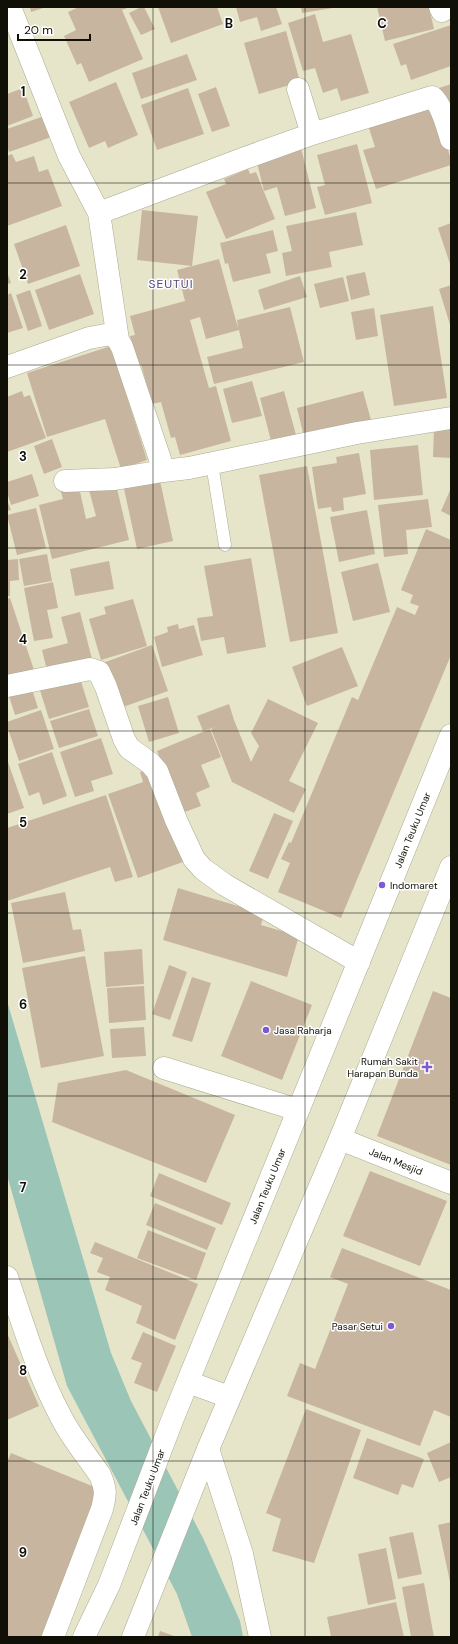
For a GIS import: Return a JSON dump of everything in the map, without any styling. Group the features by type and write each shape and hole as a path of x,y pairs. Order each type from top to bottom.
{"main road":[{"path":"10,7 69,156 99,213 118,340"},
{"path":"298,88 312,134"},
{"path":"99,213 312,134 432,97 439,105 451,139"},
{"path":"7,367 89,338 111,334 118,340 122,347 163,471"},
{"path":"65,481 115,479 189,468 357,433 451,418"},
{"path":"7,686 90,668 99,672 106,687 124,739 129,748 157,771 176,820 194,859 203,869 225,885 359,962"},
{"name":"Jalan Teuku Umar","path":"84,1637 109,1585 173,1418 451,735"},
{"path":"133,1637 229,1397 340,1139 451,867"},
{"path":"164,1068 298,1110"},
{"name":"Jalan Mesjid","path":"340,1139 451,1183"},
{"path":"7,1277 39,1370 49,1394 62,1419 100,1475 106,1494 102,1509 53,1637"},
{"path":"188,1382 229,1397"},
{"path":"204,1458 242,1554 260,1637"}],"lane":[{"path":"212,464 225,545"}],"water":[{"path":"7,1001 111,1353 131,1401 203,1538 240,1621 243,1637 192,1637 177,1594 67,1386 7,1175"}],"building":[{"path":"30,7 46,7 31,12"},
{"path":"79,7 130,7 122,10 143,59 89,82 81,63 77,65 64,36 76,30 68,12"},
{"path":"144,7 155,29 141,35 129,13"},
{"path":"158,7 217,7 223,24 171,43"},
{"path":"236,7 276,7 282,24 261,31 257,17 240,22"},
{"path":"301,7 333,7 333,8 302,13"},
{"path":"377,7 429,7 434,29 385,41"},
{"path":"315,14 323,42 351,34 369,93 341,101 337,88 323,93 315,68 303,71 288,23"},
{"path":"451,25 451,66 411,80 406,64 401,66 393,44"},
{"path":"286,31 300,82 259,94 244,43"},
{"path":"187,54 197,80 141,99 132,73"},
{"path":"116,82 138,135 108,148 105,141 89,148 69,102"},
{"path":"451,84 451,119 439,88"},
{"path":"216,87 230,126 212,132 198,94"},
{"path":"23,88 33,116 7,126 7,94"},
{"path":"188,88 204,134 157,150 141,105"},
{"path":"432,101 451,159 451,165 376,189 363,150 375,147 367,122"},
{"path":"50,114 57,135 9,152 7,146 7,129"},
{"path":"357,144 372,203 325,215 317,187 325,185 317,155"},
{"path":"301,148 316,208 285,216 277,187 264,191 256,159"},
{"path":"12,154 16,162 34,156 39,172 48,169 62,206 7,226 7,156"},
{"path":"248,169 250,174 256,172 275,219 226,239 206,192 226,184 224,179"},
{"path":"142,210 198,216 192,266 137,260"},
{"path":"356,212 363,245 329,252 332,267 286,276 282,253 292,251 286,226"},
{"path":"451,223 451,267 438,228"},
{"path":"66,225 80,266 28,284 14,244"},
{"path":"273,230 278,251 266,254 271,273 233,282 228,263 225,264 220,243"},
{"path":"219,259 238,328 237,320 290,307 304,362 214,384 207,357 243,348 239,330 206,339 200,317 190,320 209,388 216,386 231,441 180,455 175,437 171,438 161,402 152,404 141,364 138,365 130,336 135,335 130,316 185,301 177,270"},
{"path":"7,272 11,283 7,284"},
{"path":"365,272 370,295 351,300 346,276"},
{"path":"80,274 94,314 49,330 35,290"},
{"path":"300,276 307,297 264,310 258,290"},
{"path":"343,277 349,301 320,308 314,284"},
{"path":"451,285 451,328 439,289"},
{"path":"30,290 42,326 28,331 16,295"},
{"path":"11,293 23,328 7,333 7,295"},
{"path":"433,306 447,398 394,406 380,315"},
{"path":"374,308 378,336 356,340 351,312"},
{"path":"111,346 147,460 121,469 105,419 47,437 27,373"},
{"path":"252,381 262,416 232,423 223,389"},
{"path":"22,391 24,397 30,395 46,438 7,452 7,397"},
{"path":"284,391 296,435 271,441 260,398"},
{"path":"363,391 371,420 304,437 297,408"},
{"path":"434,428 451,429 451,458 433,457"},
{"path":"52,439 62,467 44,474 34,446"},
{"path":"418,445 423,495 374,500 370,450"},
{"path":"359,453 366,494 343,498 344,510 332,512 331,507 318,509 312,467 337,463 336,457"},
{"path":"307,466 338,633 290,642 259,475"},
{"path":"32,474 39,496 11,505 7,492 7,482"},
{"path":"159,476 173,541 137,549 123,484"},
{"path":"116,484 129,540 52,559 39,505 63,499 61,492 79,487 86,519 96,516 89,490"},
{"path":"451,488 451,516 441,511"},
{"path":"428,499 432,527 406,530 408,554 384,557 378,505"},
{"path":"7,500 11,510 7,511"},
{"path":"36,508 46,548 17,555 7,515"},
{"path":"367,510 375,554 339,562 330,517"},
{"path":"426,529 451,540 451,655 341,918 278,892 290,863 281,859 289,842 291,843 352,697 358,700 397,607 415,615 419,606 410,603 413,595 401,590"},
{"path":"47,554 52,581 24,586 19,559"},
{"path":"251,558 266,647 227,654 224,637 201,641 197,618 213,616 204,566"},
{"path":"18,559 19,580 10,581 10,596 7,596 7,560"},
{"path":"109,561 114,589 75,596 70,569"},
{"path":"378,563 390,612 353,621 341,572"},
{"path":"53,582 58,608 47,610 53,638 34,641 24,588"},
{"path":"10,598 35,673 7,682 7,599"},
{"path":"133,599 147,646 101,660 89,619 106,614 104,607"},
{"path":"80,612 93,663 48,674 42,650 68,643 61,617"},
{"path":"178,624 179,629 194,625 203,655 162,667 154,637 168,632 167,627"},
{"path":"152,645 168,691 123,707 100,664"},
{"path":"342,647 358,686 307,706 292,667"},
{"path":"79,675 89,707 49,719 39,687"},
{"path":"31,686 38,708 15,715 8,693"},
{"path":"168,697 179,733 149,742 138,706"},
{"path":"268,699 318,723 289,781 306,789 294,813 232,782 211,729 215,727 203,731 197,716 229,704 251,762 259,746 251,733"},
{"path":"89,709 98,736 59,748 50,721"},
{"path":"41,710 54,749 19,761 7,722"},
{"path":"210,729 221,757 201,765 210,787 196,793 201,806 182,813 157,751"},
{"path":"101,738 113,774 91,781 94,791 75,797 60,752"},
{"path":"52,752 67,796 43,805 39,792 29,796 18,764"},
{"path":"7,762 24,808 7,814"},
{"path":"151,768 183,862 138,878 108,794 143,782 140,772"},
{"path":"106,795 133,877 115,882 110,867 7,901 7,828"},
{"path":"274,813 293,821 268,879 249,871"},
{"path":"178,888 264,914 261,925 299,936 287,977 163,940"},
{"path":"65,892 73,930 81,929 85,951 23,963 11,903"},
{"path":"142,949 144,984 106,987 104,952"},
{"path":"85,956 104,1056 41,1068 22,968"},
{"path":"169,965 187,972 170,1020 152,1014"},
{"path":"192,977 211,983 192,1042 172,1036"},
{"name":"Jasa Raharja","path":"251,981 312,1005 282,1080 221,1056"},
{"path":"144,986 146,1020 109,1023 107,988"},
{"name":"Rumah Sakit Harapan Bunda","path":"433,991 451,998 451,1165 377,1136"},
{"path":"144,1027 146,1056 112,1058 110,1029"},
{"path":"126,1070 235,1115 206,1183 52,1122 58,1083"},
{"path":"370,1171 447,1201 420,1266 343,1236"},
{"path":"159,1173 231,1203 222,1225 150,1196"},
{"path":"155,1203 216,1228 207,1250 146,1225"},
{"path":"148,1230 206,1253 196,1280 137,1258"},
{"path":"95,1242 198,1284 175,1340 136,1323 142,1306 105,1290 110,1277 97,1272 103,1258 90,1253"},
{"name":"Pasar Setui","path":"342,1248 451,1290 451,1417 434,1410 420,1446 287,1396 300,1363 315,1369 348,1284 330,1277"},
{"path":"143,1332 176,1346 157,1392 134,1383 142,1363 131,1359"},
{"path":"7,1333 39,1406 7,1420"},
{"path":"306,1409 361,1430 314,1563 272,1551 281,1519 266,1513"},
{"path":"367,1438 424,1459 413,1488 402,1484 398,1495 353,1478"},
{"path":"451,1442 451,1477 439,1482 427,1453"},
{"path":"11,1453 102,1490 41,1637 7,1637 7,1462"},
{"path":"451,1522 451,1582 450,1582 438,1525"},
{"path":"413,1532 422,1574 398,1579 389,1537"},
{"path":"386,1548 396,1599 368,1605 358,1554"},
{"path":"424,1583 434,1637 411,1637 402,1587"},
{"path":"396,1602 404,1637 331,1637 327,1617"},
{"path":"160,1631 177,1637 158,1637"}],"place":[{"name":"Indomaret","path":"382,885"},
{"name":"Jasa Raharja","path":"266,1030"},
{"name":"Rumah Sakit Harapan Bunda","path":"427,1067"},
{"name":"Pasar Setui","path":"391,1326"}],"district":[{"name":"SEUTUI","path":"171,284"}]}
